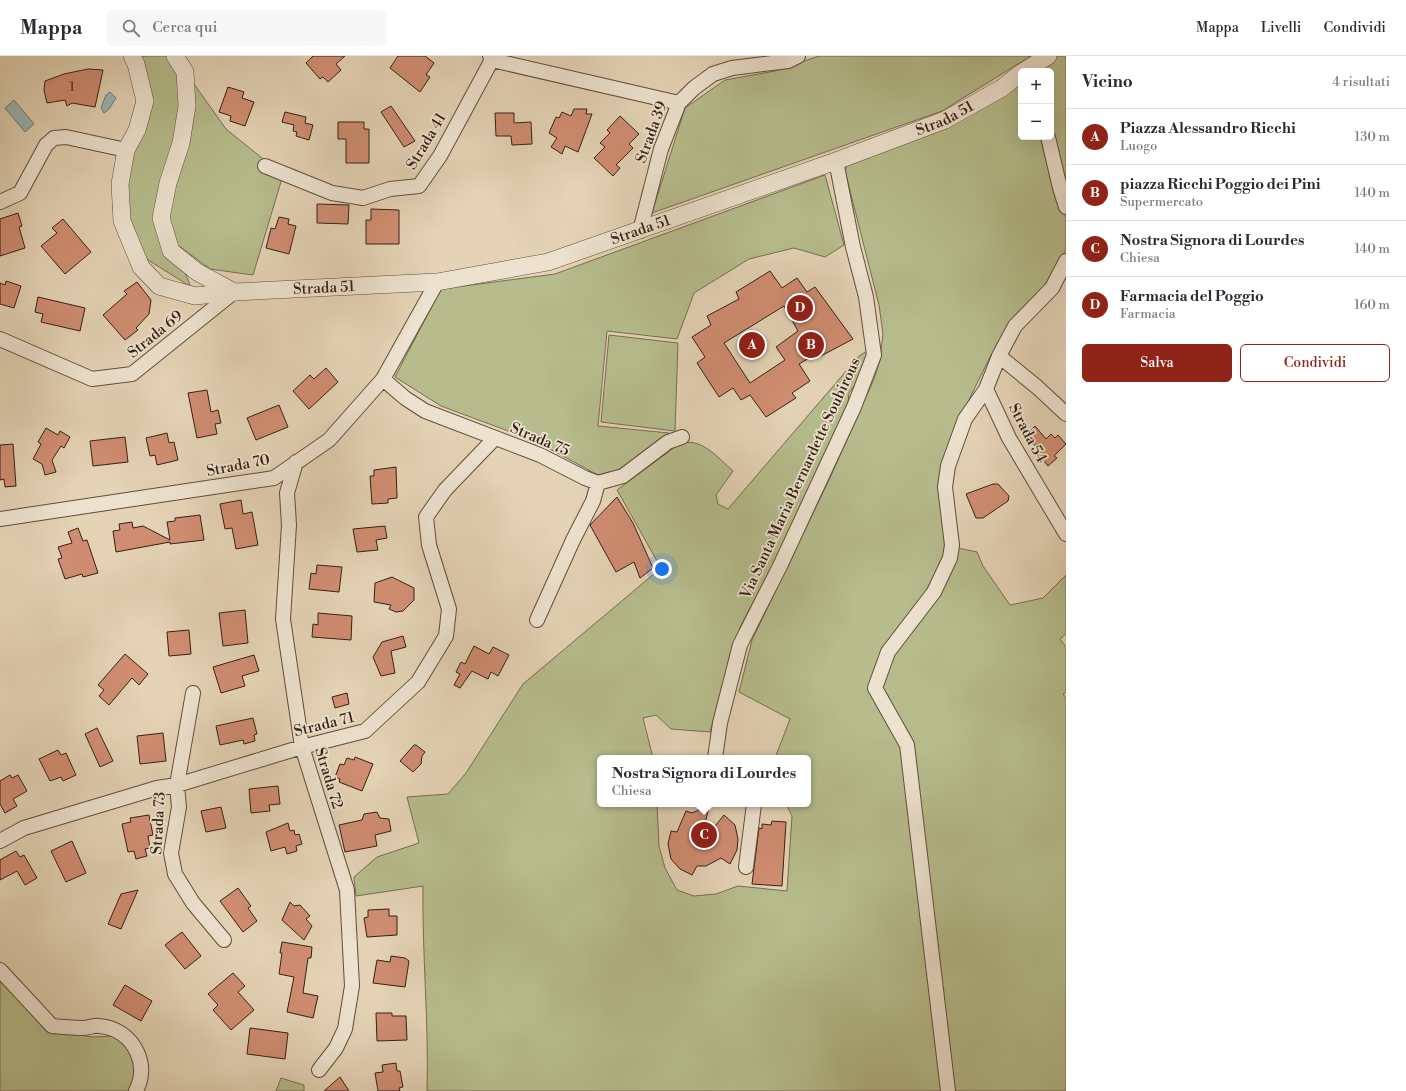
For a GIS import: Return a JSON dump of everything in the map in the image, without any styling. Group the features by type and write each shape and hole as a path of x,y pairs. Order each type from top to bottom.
{"street":[{"name":"Strada 51","path":"132,56 136,64 145,102 137,130 126,150 120,184 122,221 141,267 159,286 195,296 234,292 437,282 548,262 640,231 946,120 1002,88 1018,77"},
{"path":"175,56 185,72 186,106 181,143 168,183 161,218 171,251 197,272 234,292"},
{"name":"Strada 39","path":"640,231 661,149 679,103 694,88 713,74 732,68 788,61 798,56"},
{"name":"Strada 51","path":"1030,68 1048,56"},
{"path":"492,57 679,103"},
{"name":"Strada 41","path":"265,166 332,193 355,197 363,198 390,189 420,186 440,156 492,57"},
{"path":"0,202 20,193 46,145 54,138 66,137 126,150"},
{"path":"1049,140 1066,207"},
{"name":"Via Santa Maria Bernardette Soubirous","path":"716,755 720,723 740,645 780,566 851,414 874,355 866,297 836,161"},
{"path":"948,1091 907,745 875,688 888,652 934,592 948,563 952,545 946,507 945,487 948,466 965,419 986,389 999,356 1015,326 1052,288 1066,261"},
{"name":"Strada 70","path":"0,519 274,478 329,440 383,379 437,282"},
{"name":"Strada 69","path":"0,339 92,379 132,374 234,292"},
{"name":"Strada 54","path":"999,356 1037,386 1066,414"},
{"name":"Strada 75","path":"383,379 405,398 425,411 540,455 598,483"},
{"name":"Strada 54","path":"986,389 1009,438 1066,534"},
{"path":"537,620 573,540 593,501 598,483 623,476 668,442 682,437"},
{"name":"Strada 71","path":"0,841 24,828 157,788 177,785 302,747 365,731 418,682 446,636 448,609 429,545 426,518 445,490 494,438"},
{"name":"Strada 72","path":"296,462 287,493 289,525 283,619 302,747 347,890 352,978 345,1029 336,1048 319,1070"},
{"name":"Strada 73","path":"193,693 177,785 179,807 171,853 175,874 193,902 224,940"},
{"path":"746,867 754,807"},
{"path":"0,970 52,1026 84,1028 98,1026 112,1028 124,1035 134,1045 140,1057 142,1071 136,1091"}],"green space":[{"path":"125,56 174,56 226,129 283,175 253,275 210,269 171,240 191,287 134,251 122,172 145,102"},
{"path":"819,56 1031,56 942,111 652,213 685,108 725,80 775,71"},
{"path":"1052,56 1066,56 1066,197 1052,140 1054,140 1054,68 1037,68"},
{"path":"1018,81 1018,140 1044,140 1066,218 1066,249 1052,278 1018,316 990,357 962,414 949,446 948,546 977,552 983,566 1010,605 1043,598 1066,575 1066,634 1060,639 1066,647 1066,692 1063,694 1066,698 1066,1091 427,1091 423,886 356,896 354,877 377,857 419,843 407,797 448,794 466,773 523,684 661,568 617,490 679,444 687,442 695,443 709,450 733,471 716,495 718,504 728,509 859,356 870,349 857,382 849,393 848,403 784,543 740,627 710,732 671,729 656,715 643,718 652,755 597,755 597,807 657,807 659,846 665,868 677,890 694,896 716,894 738,886 787,891 792,816 788,807 811,807 811,755 776,755 790,719 739,692 752,640 829,480 874,379 880,360 883,334 879,305 845,171 847,165"},
{"path":"825,175 844,245 825,257 794,248 749,259 694,293 677,339 607,331 598,426 669,433 621,469 598,475 535,441 441,406 395,377 441,289 555,274"},
{"path":"609,335 678,343 675,431 601,422"},
{"path":"0,978 51,1030 92,1037 118,1036 134,1053 137,1079 131,1091 0,1091"},
{"path":"281,1078 304,1085 304,1091 276,1091"}],"water":[{"path":"110,92 116,98 109,109 104,113 101,108 106,95"},
{"path":"14,100 34,124 25,132 5,108"}],"building":[{"path":"313,56 345,56 336,64 341,70 328,82 323,77 320,79 306,63"},
{"path":"398,56 425,56 434,63 426,75 430,77 420,92 390,68"},
{"path":"88,69 103,70 95,107 72,103 67,106 65,100 47,103 44,90 45,81 64,74"},
{"path":"228,87 244,92 242,98 254,102 245,126 230,121 231,116 219,112"},
{"path":"391,106 415,141 404,147 381,112"},
{"path":"574,109 587,109 586,114 592,114 578,152 565,146 562,154 551,147 557,138 549,133 556,117 559,118 562,112 571,116"},
{"path":"285,112 306,117 305,123 313,125 309,140 296,136 297,132 293,131 294,125 282,122"},
{"path":"495,113 514,113 514,123 531,122 532,144 512,145 511,136 496,136"},
{"path":"620,116 639,134 629,144 633,148 616,165 620,168 613,176 594,158 605,147 600,143 610,133 607,130"},
{"path":"338,122 364,122 364,129 369,129 369,163 346,163 346,139 338,139"},
{"path":"317,204 349,205 348,224 317,223"},
{"path":"371,209 399,210 399,244 366,244 366,220 371,220"},
{"path":"18,213 22,226 19,227 25,248 0,256 0,219"},
{"path":"279,217 289,219 288,224 296,226 289,254 266,248 271,228 275,229"},
{"path":"63,219 91,252 65,274 41,246 57,233 52,228"},
{"path":"770,271 782,288 797,278 807,292 815,287 853,339 819,357 816,354 799,364 810,381 792,393 796,398 766,417 750,395 741,400 733,388 719,397 697,363 705,357 692,337 711,325 707,316 739,299 736,292","holes":["784,306 798,331 776,347 785,360 750,383 724,343"]},
{"path":"6,281 21,286 14,308 0,304 0,283 5,285"},
{"path":"137,282 151,300 149,314 136,328 138,330 125,340 103,315 127,294 124,291"},
{"path":"38,297 85,308 80,331 41,322 43,314 35,312"},
{"path":"326,368 338,382 309,409 293,391 310,375 314,379"},
{"path":"207,390 211,412 218,410 221,423 215,424 217,434 197,438 188,393"},
{"path":"279,405 288,427 256,440 247,418"},
{"path":"1035,426 1046,439 1051,434 1055,438 1058,435 1066,444 1054,456 1057,458 1048,466 1036,451 1038,449 1026,435"},
{"path":"46,428 58,435 60,431 70,437 64,448 61,446 52,460 56,472 45,475 42,464 33,459 41,444 38,442"},
{"path":"167,433 169,443 174,442 178,460 157,465 155,455 150,456 146,438"},
{"path":"125,437 128,462 93,466 90,441"},
{"path":"13,444 16,486 5,487 4,479 0,480 0,445"},
{"path":"396,467 397,498 388,499 388,503 372,504 370,476 374,476 374,470"},
{"path":"993,484 998,484 1009,496 1008,501 983,518 976,518 966,494"},
{"path":"617,497 633,523 653,568 640,578 634,562 616,572 590,525"},
{"path":"241,500 243,514 252,512 258,545 236,549 232,528 225,529 220,504"},
{"path":"200,515 204,540 170,544 170,542 116,552 113,531 120,530 119,524 132,522 133,528 143,526 170,540 167,522 175,521 175,518"},
{"path":"385,526 387,538 376,540 378,550 357,552 353,529"},
{"path":"78,528 83,541 87,540 98,573 83,577 82,574 65,579 58,559 62,558 58,547 72,543 68,532"},
{"path":"317,565 342,567 339,592 309,589 311,573 316,574"},
{"path":"392,577 414,588 414,600 403,611 396,612 389,609 391,605 374,602 375,583"},
{"path":"245,610 248,643 223,646 219,613"},
{"path":"318,613 352,616 351,640 312,637 313,624 318,625"},
{"path":"189,630 191,654 169,656 167,632"},
{"path":"403,636 406,647 391,651 395,673 381,676 373,657 382,642"},
{"path":"474,646 489,654 493,647 509,655 498,676 491,672 488,679 472,671 460,688 454,685 460,674 456,672 461,662 465,664"},
{"path":"125,654 148,674 139,685 132,678 109,705 99,696 104,690 98,685"},
{"path":"254,655 259,671 242,676 245,686 221,693 213,667"},
{"path":"347,693 349,704 335,708 332,697"},
{"path":"253,718 257,734 254,735 255,741 244,744 243,740 220,745 216,726"},
{"path":"97,728 113,761 100,767 85,734"},
{"path":"163,733 166,761 140,764 137,736"},
{"path":"414,745 425,752 422,756 421,764 413,772 400,761"},
{"path":"58,750 61,755 66,753 76,775 63,781 61,777 50,781 39,759"},
{"path":"355,757 373,764 362,791 339,782 340,779 335,777 340,764 344,765 347,758 354,760"},
{"path":"10,775 12,778 18,775 27,791 13,799 17,806 5,813 0,804 0,781"},
{"path":"278,786 280,804 269,805 270,811 251,813 249,789"},
{"path":"221,807 226,828 206,832 201,811"},
{"path":"701,807 709,807 699,846 724,815 735,825 738,839 737,850 730,864 721,858 706,866 697,866 692,875 680,869 671,859 668,844 671,831 677,832 686,811 692,813 699,810"},
{"path":"377,812 380,818 389,819 391,831 375,835 377,846 345,852 339,825 362,820 364,814"},
{"path":"149,815 153,835 148,836 150,848 145,849 147,856 136,859 134,851 128,852 122,824 131,822 130,818"},
{"path":"772,821 786,822 782,886 752,884 759,828 762,829 762,824 771,825"},
{"path":"288,823 290,831 294,830 295,835 299,834 302,844 296,846 297,851 287,854 285,847 271,851 266,832"},
{"path":"72,841 86,873 66,882 51,851"},
{"path":"16,851 20,857 24,855 37,878 25,885 17,871 0,880 0,860"},
{"path":"238,888 251,906 248,908 257,921 243,932 220,901"},
{"path":"138,890 121,929 108,924 121,894"},
{"path":"290,902 294,906 300,905 310,916 306,919 312,926 304,940 282,920"},
{"path":"389,909 389,916 397,916 397,935 367,937 364,918 368,917 368,910"},
{"path":"182,932 201,956 185,969 165,945"},
{"path":"282,942 312,947 311,958 308,958 303,993 318,996 313,1018 287,1012 294,977 279,974"},
{"path":"391,956 405,958 409,961 405,987 373,983 377,960 390,962"},
{"path":"233,973 245,986 238,992 254,1010 231,1030 213,1010 218,1005 208,994"},
{"path":"125,985 152,1001 141,1021 113,1005"},
{"path":"376,1013 392,1013 392,1016 406,1016 407,1040 377,1041"},
{"path":"250,1028 288,1033 285,1059 247,1054"},
{"path":"396,1063 397,1071 400,1071 403,1087 399,1088 400,1091 378,1091 375,1073 383,1072 382,1065"},
{"path":"340,1077 349,1091 324,1091"}],"place":[{"name":"Farmacia del Poggio","path":"800,308"},
{"name":"Piazza Alessandro Ricchi","path":"752,345"},
{"name":"piazza Ricchi Poggio dei Pini","path":"811,345"},
{"name":"Nostra Signora di Lourdes","path":"704,835"}]}
